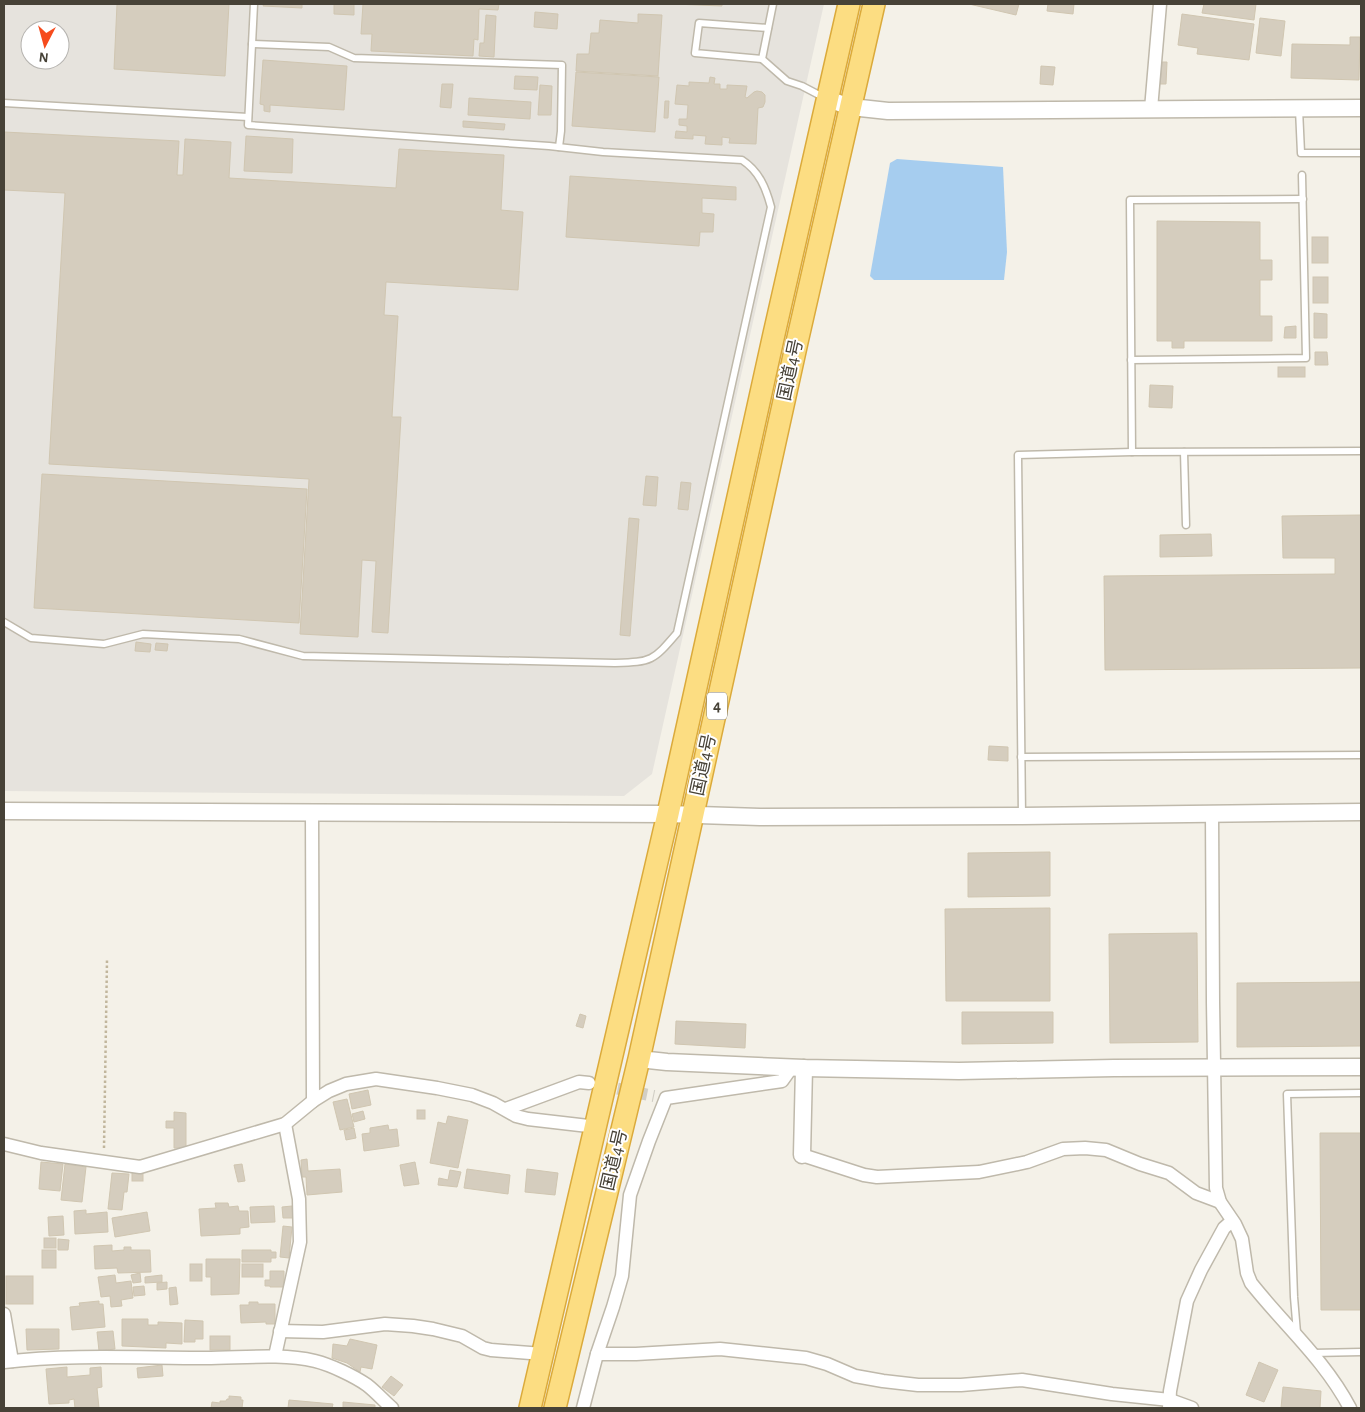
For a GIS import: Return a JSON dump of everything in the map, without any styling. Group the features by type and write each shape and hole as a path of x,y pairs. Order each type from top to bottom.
{"highway":[{"name":"国道4号","path":"530,1408 668,814 826,99 849,4"},
{"name":"国道4号","path":"555,1408 639,1059 797,342 874,4"}],"street":[{"path":"1151,109 1160,4"},
{"path":"826,99 851,107 888,111 1361,108"},
{"path":"4,810 668,814 760,817 1361,812"},
{"path":"312,813 313,1101"},
{"path":"1212,813 1216,1188 1220,1202 1242,1239 1247,1273 1251,1283 1313,1353 1341,1390 1350,1408"},
{"path":"639,1059 798,1068 958,1071 1361,1067"},
{"path":"583,1408 597,1354 622,1276 630,1196 660,1097 782,1081 798,1068"},
{"path":"798,1068 802,1155 864,1175 878,1177 979,1172 1027,1162 1063,1149 1085,1148 1106,1150 1169,1173 1196,1193 1220,1202"},
{"path":"4,1144 41,1153 140,1167 285,1124 313,1101 329,1091 346,1084 376,1079 472,1095 506,1109 516,1116 528,1119 597,1126"},
{"path":"506,1109 579,1082 589,1083"},
{"path":"274,1356 300,1242 299,1199 285,1124"},
{"path":"1170,1404 1170,1390 1186,1302 1224,1228 1232,1221"},
{"path":"4,1314 8,1361 67,1358 274,1356 314,1361 326,1365 366,1384 392,1408"},
{"path":"280,1331 323,1332 385,1324 414,1326 462,1336 483,1348 491,1350 543,1354"},
{"path":"597,1354 636,1354 720,1349 806,1358 827,1364 855,1376 883,1381 918,1385 961,1385 1022,1380 1192,1408"}],"lane":[{"path":"4,622 31,638 104,644 143,634 239,639 303,656 615,663 642,662 652,659 677,633 771,207 768,193 762,180 742,160 602,152 559,147 248,124 254,4"},
{"path":"762,59 773,4"},
{"path":"768,28 699,23 695,53 762,59 787,80 826,99"},
{"path":"252,44 329,47 354,58 562,66 559,147"},
{"path":"4,103 248,117"},
{"path":"1300,108 1301,153 1361,153"},
{"path":"1131,360 1306,358 1302,175"},
{"path":"1132,452 1130,200 1303,199"},
{"path":"1022,816 1018,455 1132,452 1361,451"},
{"path":"1184,452 1186,524"},
{"path":"1021,757 1361,755"},
{"path":"1298,1336 1294,1297 1287,1094 1361,1093"},
{"path":"1313,1353 1361,1352"}],"path":[{"path":"104,1162 107,960"}],"shaded area":[{"path":"4,4 824,4 652,774 624,796 4,791"}],"water":[{"path":"897,159 1003,167 1007,252 1004,280 874,280 870,276 890,163"}],"building":[{"path":"117,4 229,4 225,76 114,69"},
{"path":"264,4 302,4 302,8 263,6"},
{"path":"334,4 354,4 354,15 334,14"},
{"path":"363,4 499,4 498,10 479,9 478,40 474,39 473,56 371,51 372,34 361,34"},
{"path":"674,4 722,4 722,6"},
{"path":"969,4 1019,4 1016,15"},
{"path":"1048,4 1074,4 1073,14 1047,11"},
{"path":"1204,4 1256,4 1254,20 1202,13"},
{"path":"535,12 558,14 557,29 534,27"},
{"path":"638,14 662,15 658,76 576,71 577,54 589,54 591,33 599,33 600,20 638,23"},
{"path":"1182,14 1254,24 1249,60 1197,54 1198,48 1178,45"},
{"path":"486,15 496,16 494,57 479,56 480,43 484,43"},
{"path":"1260,18 1285,21 1281,56 1256,53"},
{"path":"1350,37 1360,37 1359,80 1291,78 1292,44 1350,45"},
{"path":"263,60 347,66 344,110 270,105 270,112 264,111 264,105 260,104"},
{"path":"1162,62 1167,62 1166,84 1160,84"},
{"path":"1041,66 1055,67 1053,85 1040,84"},
{"path":"576,72 659,77 655,132 572,126"},
{"path":"515,76 538,77 537,90 514,89"},
{"path":"710,77 715,78 714,84 720,84 720,89 727,89 727,85 747,86 745,97 747,98 757,91 765,95 763,107 758,108 756,144 729,143 730,138 722,137 722,145 705,144 706,136 693,135 693,139 675,138 676,131 687,132 687,126 679,125 679,119 687,119 688,105 675,104 677,85 689,86 689,82 709,83"},
{"path":"442,84 453,84 451,108 440,107"},
{"path":"540,85 552,86 551,115 538,115"},
{"path":"469,98 531,102 530,119 468,115"},
{"path":"665,101 669,101 668,118 664,118"},
{"path":"463,121 505,124 504,130 463,127"},
{"path":"4,132 179,141 177,175 183,175 185,139 231,142 229,178 396,188 399,149 504,155 501,210 523,212 518,290 386,282 384,315 398,316 392,417 401,417 388,633 372,632 376,561 362,560 358,637 300,634 309,479 49,464 65,193 4,190"},
{"path":"246,136 293,139 292,173 244,171"},
{"path":"570,176 736,187 736,200 702,198 702,213 714,214 713,232 700,232 699,246 566,237"},
{"path":"1157,221 1260,222 1260,260 1272,260 1272,280 1260,280 1260,316 1272,316 1272,341 1184,341 1184,348 1172,348 1172,341 1157,341"},
{"path":"1312,237 1328,237 1328,263 1312,263"},
{"path":"1313,277 1328,277 1328,303 1313,303"},
{"path":"1314,313 1327,314 1327,338 1314,338"},
{"path":"1296,326 1296,338 1284,338 1285,327"},
{"path":"1315,352 1327,352 1328,365 1315,365"},
{"path":"1278,367 1305,367 1305,377 1278,377"},
{"path":"1150,385 1173,386 1172,408 1149,407"},
{"path":"42,474 307,489 299,623 34,608"},
{"path":"646,476 658,477 656,506 643,505"},
{"path":"681,482 691,483 688,510 678,509"},
{"path":"1361,515 1361,668 1105,670 1104,576 1335,574 1335,558 1283,558 1282,516"},
{"path":"629,518 639,519 630,636 620,635"},
{"path":"1211,534 1212,556 1160,557 1160,535"},
{"path":"136,642 151,644 150,652 135,651"},
{"path":"156,643 168,644 167,651 155,650"},
{"path":"989,746 1008,747 1008,761 988,760"},
{"path":"1050,852 1050,896 968,897 968,853"},
{"path":"1050,908 1050,1001 946,1001 945,909"},
{"path":"1197,933 1198,1042 1110,1043 1109,934"},
{"path":"1361,982 1361,1046 1237,1047 1237,983"},
{"path":"962,1012 1053,1012 1053,1043 962,1044"},
{"path":"580,1014 586,1016 583,1028 576,1026"},
{"path":"676,1021 746,1024 745,1048 675,1044"},
{"path":"368,1090 371,1105 352,1109 349,1094"},
{"path":"347,1099 354,1127 340,1130 333,1102"},
{"path":"417,1110 425,1110 425,1119 417,1119"},
{"path":"363,1111 365,1119 354,1122 352,1114"},
{"path":"174,1112 186,1113 186,1148 174,1148 174,1128 166,1128 166,1121 174,1121"},
{"path":"448,1116 468,1120 458,1168 430,1163 438,1122 446,1124"},
{"path":"388,1125 389,1130 397,1129 399,1146 364,1151 362,1134 370,1133 370,1128"},
{"path":"354,1128 356,1138 346,1140 344,1130"},
{"path":"1320,1133 1361,1133 1361,1310 1321,1310"},
{"path":"307,1159 308,1171 340,1169 342,1192 307,1195 306,1177 302,1177 301,1160"},
{"path":"41,1162 63,1164 60,1191 39,1189"},
{"path":"415,1162 419,1184 404,1186 400,1165"},
{"path":"65,1164 86,1167 82,1202 61,1200"},
{"path":"242,1164 245,1181 238,1182 234,1165"},
{"path":"467,1169 510,1175 508,1194 464,1188"},
{"path":"527,1169 558,1173 555,1195 525,1192"},
{"path":"450,1170 461,1172 457,1187 438,1185 439,1178 448,1180"},
{"path":"132,1172 143,1172 143,1181 132,1181"},
{"path":"112,1173 129,1174 122,1210 108,1209"},
{"path":"215,1203 228,1203 229,1207 238,1206 239,1211 248,1211 249,1227 240,1228 240,1234 201,1236 199,1209 216,1208"},
{"path":"274,1206 275,1222 251,1223 250,1207"},
{"path":"292,1206 293,1218 283,1218 282,1207"},
{"path":"86,1210 86,1214 107,1212 108,1232 75,1234 74,1211"},
{"path":"147,1212 150,1231 115,1237 112,1218"},
{"path":"63,1216 64,1235 49,1236 48,1217"},
{"path":"283,1226 292,1227 289,1258 280,1257"},
{"path":"44,1238 56,1238 56,1248 44,1248"},
{"path":"58,1239 69,1240 68,1250 58,1250"},
{"path":"112,1245 112,1251 124,1250 124,1247 131,1247 131,1250 150,1250 151,1272 118,1273 117,1268 95,1269 94,1246"},
{"path":"42,1250 56,1250 56,1268 42,1268"},
{"path":"242,1250 271,1250 271,1252 276,1252 276,1258 271,1258 271,1262 242,1262"},
{"path":"206,1259 240,1259 239,1294 211,1295 211,1277 206,1277"},
{"path":"190,1264 202,1264 202,1281 190,1281"},
{"path":"242,1264 263,1264 263,1277 242,1277"},
{"path":"270,1271 284,1271 284,1287 265,1286 265,1280 270,1280"},
{"path":"140,1273 141,1282 133,1283 131,1275"},
{"path":"115,1275 116,1283 131,1281 133,1298 121,1300 122,1306 111,1307 110,1296 101,1297 98,1277"},
{"path":"162,1275 162,1282 145,1283 145,1277"},
{"path":"6,1276 33,1276 33,1304 6,1304"},
{"path":"167,1282 167,1289 157,1290 157,1283"},
{"path":"144,1286 145,1295 134,1296 133,1287"},
{"path":"176,1287 178,1304 170,1305 169,1288"},
{"path":"99,1301 99,1304 103,1304 105,1327 72,1330 70,1307 80,1306 79,1303"},
{"path":"249,1302 275,1304 275,1324 266,1324 266,1322 241,1323 240,1305 249,1305"},
{"path":"122,1319 148,1319 148,1325 158,1325 158,1322 182,1323 182,1344 166,1343 166,1348 122,1346"},
{"path":"185,1320 203,1321 203,1339 195,1339 195,1342 184,1342"},
{"path":"26,1329 59,1329 59,1349 27,1350"},
{"path":"113,1331 115,1349 99,1351 97,1332"},
{"path":"210,1336 230,1336 230,1350 210,1350"},
{"path":"350,1339 377,1345 372,1369 361,1367 360,1372 347,1363 332,1358 333,1344 347,1346"},
{"path":"1259,1362 1278,1370 1264,1402 1246,1395"},
{"path":"162,1365 163,1376 138,1378 137,1368"},
{"path":"67,1367 67,1377 90,1375 90,1368 101,1367 102,1387 97,1388 99,1408 75,1408 74,1399 69,1400 69,1403 49,1404 46,1369"},
{"path":"391,1376 403,1385 394,1396 382,1387"},
{"path":"1283,1387 1321,1391 1320,1408 1281,1408"},
{"path":"229,1396 241,1397 241,1400 243,1400 242,1408 211,1408 212,1402 220,1403 220,1401 226,1401 229,1399"},
{"path":"289,1400 333,1404 332,1408 288,1408"},
{"path":"343,1402 375,1405 375,1408 343,1408"}],"tunnel":[{"path":"600,1085 654,1096"}]}
